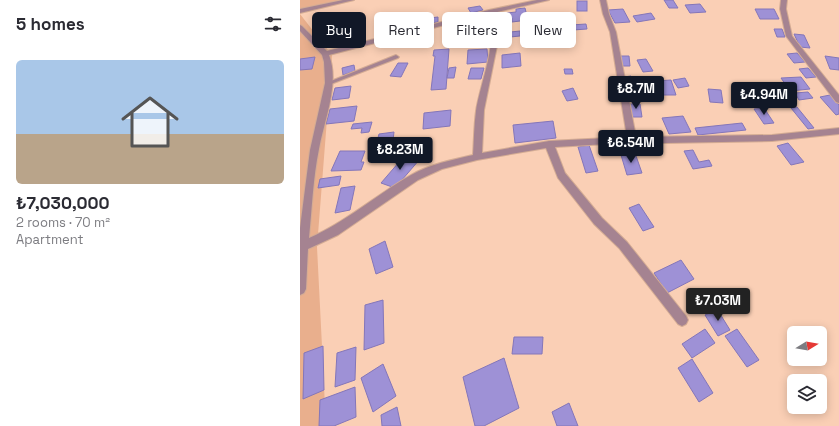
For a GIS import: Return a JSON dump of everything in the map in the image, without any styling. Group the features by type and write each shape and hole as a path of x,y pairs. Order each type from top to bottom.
{"street":[{"path":"300,11 351,0"},
{"path":"489,12 525,2 546,0"},
{"path":"603,0 606,14 613,32 632,140"},
{"path":"784,0 783,9 789,36 836,91 839,100"},
{"path":"325,54 442,24"},
{"path":"300,27 325,54 328,62 329,83 314,150 301,265 300,289"},
{"path":"477,157 480,110 494,48"},
{"path":"304,246 334,232 415,177 440,166 477,157 549,144 632,140 772,138 839,131"},
{"path":"549,144 561,175 598,221 623,245 682,320"}],"lane":[{"path":"329,83 396,57"}],"shaded area":[{"path":"300,0 347,0 300,11"},
{"path":"300,14 312,29 312,48 327,48 332,55 317,247 326,426 300,426"}],"building":[{"path":"664,0 673,0 678,8 669,8"},
{"path":"577,1 587,1 587,11 577,11"},
{"path":"700,4 706,12 690,13 685,5"},
{"path":"480,6 483,10 470,12 468,8"},
{"path":"525,8 526,12 520,12 520,21 512,22 512,12 516,12 516,9"},
{"path":"623,9 630,22 615,23 608,10"},
{"path":"755,9 774,9 779,19 760,19"},
{"path":"651,13 655,19 637,22 633,16"},
{"path":"438,17 438,22 434,22 434,18"},
{"path":"586,24 587,29 576,30 576,25"},
{"path":"774,29 782,29 785,37 777,37"},
{"path":"520,31 520,36 512,37 512,32"},
{"path":"794,34 804,35 810,48 800,47"},
{"path":"449,49 446,89 431,90 435,56 433,56 434,50"},
{"path":"487,49 488,62 467,64 468,50"},
{"path":"520,53 521,66 502,68 502,55"},
{"path":"797,53 805,62 794,63 787,54"},
{"path":"620,56 629,56 630,66 621,66"},
{"path":"825,56 839,58 839,70 830,69"},
{"path":"315,57 312,69 300,70 300,59"},
{"path":"646,59 653,71 643,72 637,60"},
{"path":"398,63 408,63 401,77 390,76"},
{"path":"354,65 355,71 343,75 342,68"},
{"path":"456,67 454,78 447,78 449,68"},
{"path":"471,68 484,68 481,79 468,79"},
{"path":"808,68 816,77 806,78 799,69"},
{"path":"564,69 572,69 573,74 565,74"},
{"path":"631,76 634,82 627,83 624,77"},
{"path":"801,77 810,89 790,91 781,78"},
{"path":"685,78 689,86 678,88 673,80"},
{"path":"671,80 676,95 660,95 656,81"},
{"path":"351,86 349,98 332,100 335,88"},
{"path":"573,88 578,99 567,101 562,91"},
{"path":"708,89 721,90 723,103 710,102"},
{"path":"808,92 813,98 799,100 795,93"},
{"path":"830,95 839,105 839,114 836,115 820,97"},
{"path":"630,104 640,104 642,117 632,117"},
{"path":"357,106 354,121 326,124 330,109"},
{"path":"797,107 814,128 808,129 791,108"},
{"path":"764,108 774,123 764,124 754,109"},
{"path":"451,110 450,126 423,129 424,113"},
{"path":"683,116 691,132 669,134 662,118"},
{"path":"553,121 556,138 515,143 513,125"},
{"path":"372,122 369,132 361,133 362,128 351,129 353,124"},
{"path":"742,123 746,130 698,135 695,128"},
{"path":"394,132 393,140 377,142 379,134"},
{"path":"389,143 399,143 395,153 385,153"},
{"path":"788,143 804,162 791,165 777,146"},
{"path":"589,145 598,171 586,173 578,147"},
{"path":"693,150 699,162 709,160 712,166 693,169 684,151"},
{"path":"340,151 365,151 361,162 364,162 361,170 331,171"},
{"path":"635,153 642,173 627,175 621,155"},
{"path":"406,154 420,159 395,188 381,183"},
{"path":"341,176 339,185 318,188 320,179"},
{"path":"355,186 350,210 335,213 341,188"},
{"path":"639,204 654,227 643,231 629,208"},
{"path":"385,241 393,267 376,274 369,249"},
{"path":"681,260 694,279 667,293 654,273"},
{"path":"383,300 384,343 364,350 365,305"},
{"path":"717,309 730,330 718,336 705,315"},
{"path":"705,329 715,343 692,358 682,344"},
{"path":"737,329 759,360 747,367 725,336"},
{"path":"514,337 543,337 542,354 512,354"},
{"path":"323,346 324,390 303,399 304,353"},
{"path":"356,347 355,380 335,387 337,353"},
{"path":"504,358 519,408 484,426 475,426 463,377"},
{"path":"692,359 713,393 699,402 678,368"},
{"path":"383,364 396,396 373,412 361,378"},
{"path":"355,387 356,417 334,426 319,426 320,400"},
{"path":"569,403 578,426 557,426 552,412"},
{"path":"397,407 401,426 382,426 381,415"}]}
